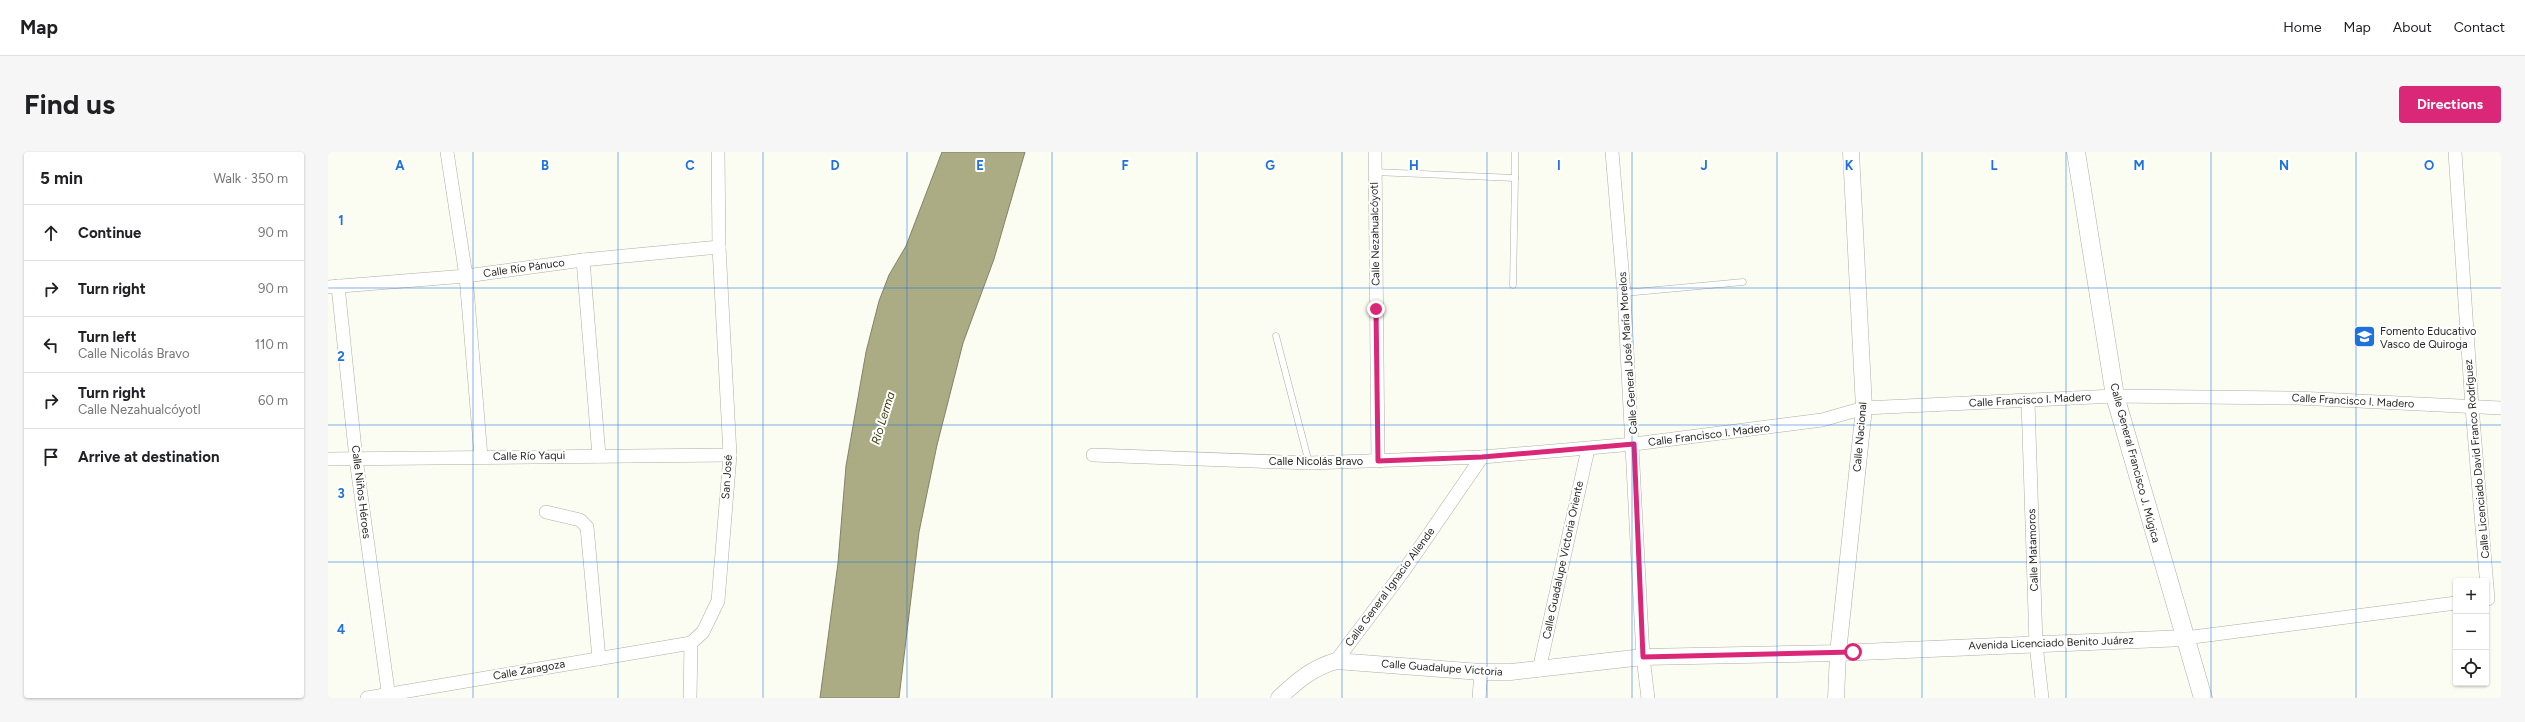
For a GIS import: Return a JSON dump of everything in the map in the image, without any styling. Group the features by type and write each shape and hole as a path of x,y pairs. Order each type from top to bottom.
{"main road":[{"name":"Calle General Francisco J. Múgica","path":"2076,152 2115,396 2203,698"}],"street":[{"path":"447,152 466,276 481,457"},
{"name":"San José","path":"691,643 704,632 718,601 730,455 719,247 718,152"},
{"name":"Calle Nezahualcóyotl","path":"1375,152 1378,461"},
{"name":"Calle General José María Morelos","path":"1612,152 1624,293 1634,444 1643,657 1648,698"},
{"name":"Calle Nacional","path":"1836,698 1838,653 1864,408 1851,152"},
{"name":"Calle Licenciado David Franco Rodríguez","path":"2455,152 2472,407 2492,598"},
{"name":"Calle Río Pánuco","path":"333,286 466,276 583,260 719,247"},
{"path":"583,260 599,456"},
{"name":"Calle Niños Héroes","path":"333,286 388,696"},
{"name":"Calle Francisco I. Madero","path":"1634,444 1822,420 1864,408 2115,396 2297,398 2501,408"},
{"name":"Calle Matamoros","path":"2028,401 2036,644 2042,698"},
{"name":"Calle Nicolás Bravo","path":"1093,455 1309,463 1482,457 1634,444"},
{"name":"Calle Guadalupe Victoria Oriente","path":"1539,670 1588,449"},
{"name":"Calle Río Yaqui","path":"328,459 730,455"},
{"name":"Calle General Ignacio Allende","path":"1279,698 1301,677 1336,661 1405,569 1482,457"},
{"path":"546,512 580,520 587,527 599,658"},
{"name":"Avenida Licenciado Benito Juárez","path":"1643,657 1838,653 2185,638 2453,603"},
{"path":"690,698 691,643"},
{"name":"Calle Zaragoza","path":"367,698 388,696 691,643"},
{"name":"Calle Guadalupe Victoria","path":"1336,661 1481,672 1539,670 1643,657"},
{"path":"1480,698 1481,672"}],"lane":[{"path":"1513,285 1515,152"},
{"path":"1375,172 1515,178"},
{"path":"1624,293 1743,282"},
{"path":"1276,336 1309,463"}],"water":[{"name":"Río Lerma","path":"942,152 1025,152 994,259 963,343 937,445 919,532 899,698 820,698 838,563 846,466 866,352 879,301 889,275 906,246"}],"place":[{"name":"Fomento Educativo Vasco de Quiroga","path":"2364,337"}],"route":[{"path":"1376,309 1378,461 1482,457 1634,444 1643,657 1853,652"}]}
